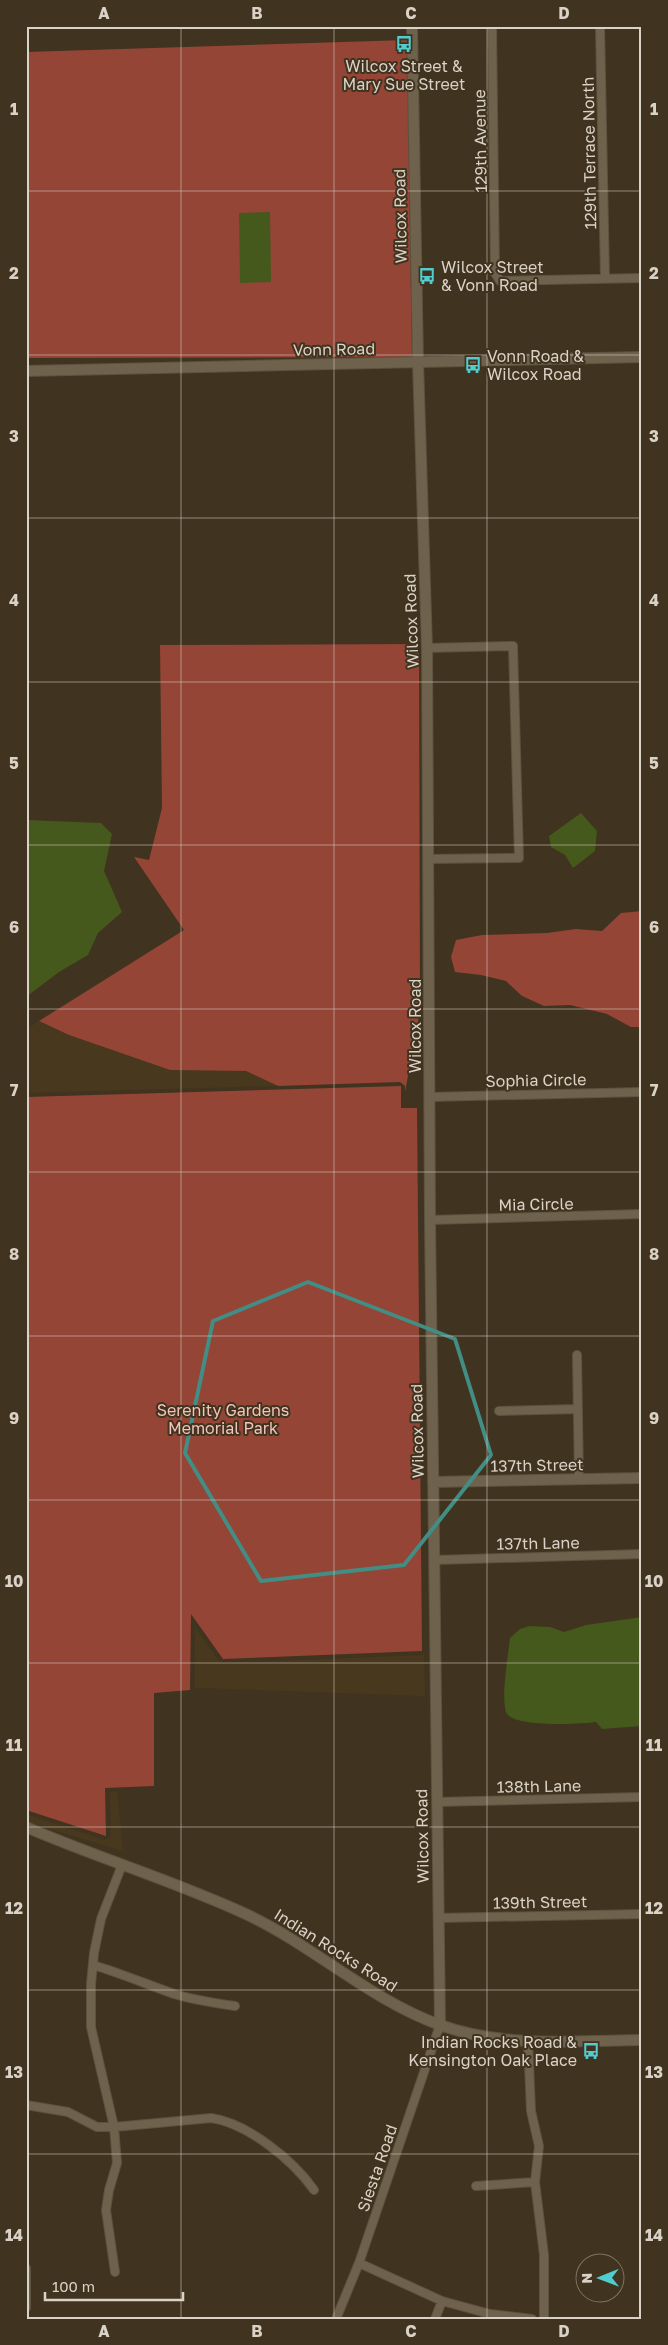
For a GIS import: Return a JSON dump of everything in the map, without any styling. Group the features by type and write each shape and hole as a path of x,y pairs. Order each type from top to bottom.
{"street":[{"name":"Wilcox Road","path":"412,26 418,362 427,648 430,1220 440,2025"},
{"name":"129th Avenue","path":"492,26 495,273 500,280 605,278"},
{"name":"129th Terrace North","path":"600,26 605,278"},
{"path":"605,278 642,278"},
{"name":"Vonn Road","path":"26,371 642,357"},
{"path":"427,648 514,646 520,858 429,859"},
{"name":"Sophia Circle","path":"430,1097 642,1092"},
{"name":"Mia Circle","path":"430,1220 642,1214"},
{"path":"577,1355 579,1480"},
{"path":"499,1411 578,1409"},
{"name":"137th Street","path":"433,1482 642,1478"},
{"name":"137th Lane","path":"435,1560 642,1554"},
{"name":"138th Lane","path":"437,1802 642,1797"},
{"name":"Indian Rocks Road","path":"26,1827 207,1896 261,1921 385,1999 440,2025 484,2036 528,2040 642,2040"},
{"path":"115,2272 106,2210 109,2190 117,2163 114,2127 91,2027 93,1965 101,1919 122,1865"},
{"name":"139th Street","path":"438,1918 642,1914"},
{"path":"93,1965 118,1972 174,1994 204,2002 235,2006"},
{"name":"Siesta Road","path":"336,2319 359,2263 440,2025"},
{"path":"528,2040 531,2111 539,2146 534,2182 544,2255 544,2319"},
{"path":"26,2105 68,2112 97,2126 114,2127 211,2118 223,2120 270,2146 301,2172 314,2190"},
{"path":"476,2186 534,2182"},
{"path":"359,2263 442,2301 490,2314 532,2319"},
{"path":"26,2268 26,2308"},
{"path":"435,2319 442,2301"}],"highlighted area":[{"path":"308,1282 455,1339 491,1455 404,1565 261,1581 185,1453 213,1321"}],"shaded area":[{"path":"270,212 271,282 240,283 239,213"},
{"path":"581,813 597,831 595,851 573,868 565,855 551,847 549,836"},
{"path":"26,820 101,823 112,834 104,871 122,912 98,933 88,955 59,972 26,997"},
{"path":"39,1021 69,1035 170,1070 246,1071 278,1086 26,1093 26,1029"},
{"path":"642,1617 642,1726 602,1729 596,1722 576,1724 533,1723 520,1721 511,1717 506,1712 505,1687 510,1638 520,1629 529,1626 550,1627 564,1632 586,1625"},
{"path":"195,1627 219,1661 223,1663 422,1655 424,1653 425,1696 195,1688"},
{"path":"117,1791 123,1851 26,1822 26,1814 105,1840 111,1836 110,1792"}],"green space":[{"path":"407,40 412,357 26,358 26,52"},
{"path":"419,644 420,1010 405,1092 405,1086 400,1082 278,1086 246,1071 170,1070 69,1035 39,1021 184,930 134,857 149,860 162,808 160,645"},
{"path":"642,911 642,1027 631,1027 607,1014 570,1005 544,1006 522,996 506,981 481,975 455,972 451,957 456,940 482,935 547,933 576,929 602,931 621,913"},
{"name":"Serenity Gardens Memorial Park","path":"401,1086 401,1108 417,1108 422,1651 223,1659 191,1614 190,1690 154,1693 154,1786 105,1788 106,1836 26,1810 26,1097"}],"place":[{"name":"Wilcox Street & Mary Sue Street","path":"404,44"},
{"name":"Wilcox Street & Vonn Road","path":"427,276"},
{"name":"Vonn Road & Wilcox Road","path":"473,365"},
{"name":"Indian Rocks Road & Kensington Oak Place","path":"591,2051"}]}
